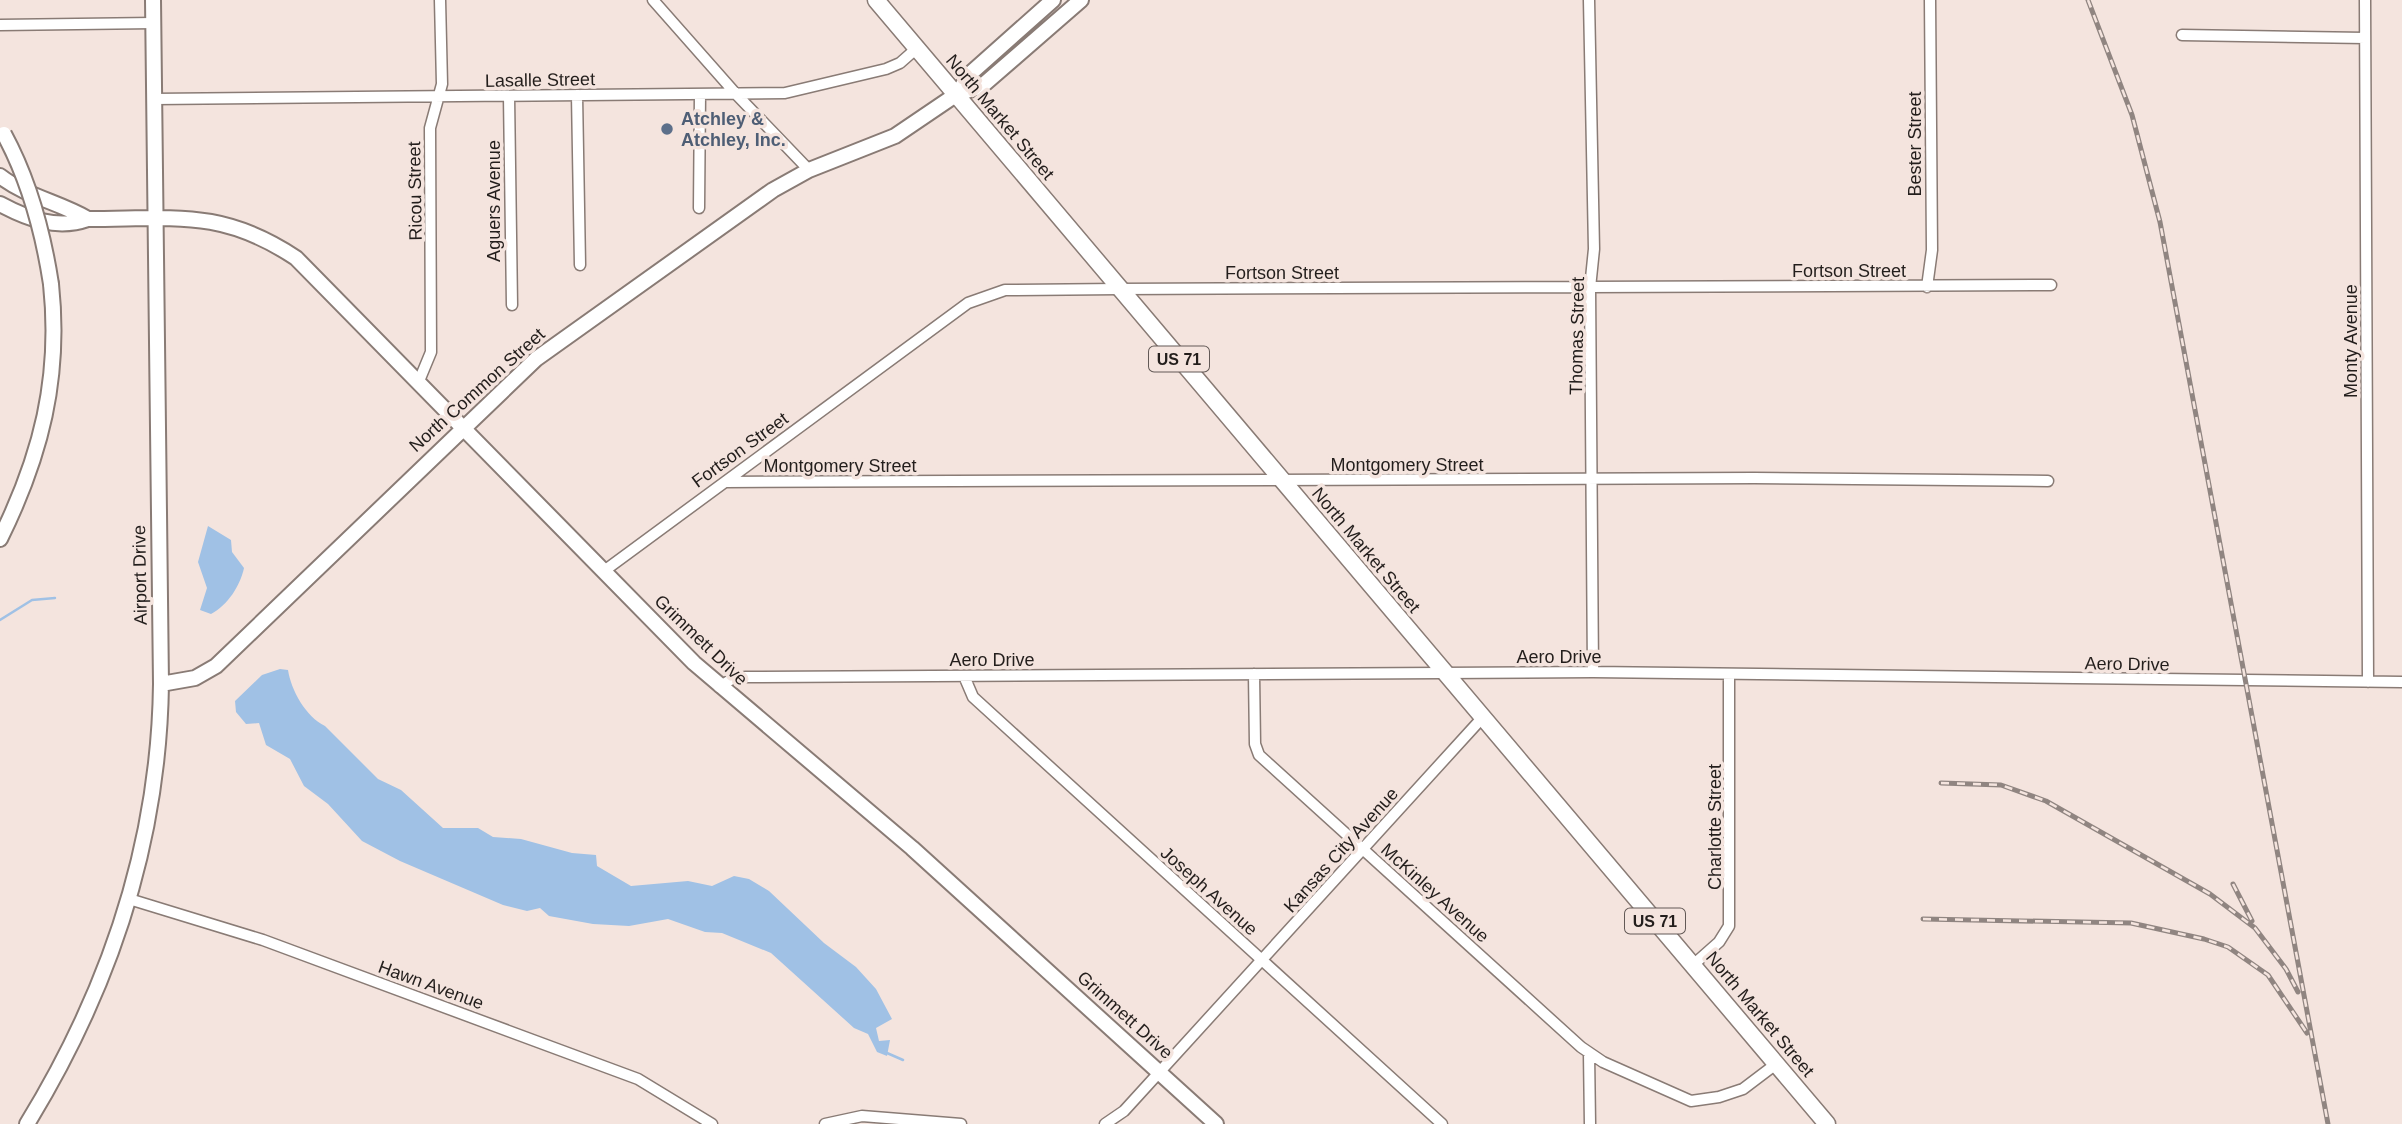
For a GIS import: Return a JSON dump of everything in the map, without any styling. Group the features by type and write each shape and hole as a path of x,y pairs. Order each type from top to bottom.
{"main road":[{"name":"Airport Drive","path":"27,1124 84,1022 129,899 153,794 161,684 153,0"},
{"name":"North Market Street","path":"876,0 1827,1124"},
{"name":"North Common Street","path":"957,94 971,73 1053,0"},
{"name":"North Common Street","path":"161,684 195,678 216,666 463,426 536,359 582,324 774,190 809,170 895,136 957,94 990,79 1072,3"},
{"path":"0,539 24,489 45,421 54,348 51,284 34,209 16,155 2,130"},
{"path":"0,176 31,196 71,209 88,219"},
{"name":"Grimmett Drive","path":"0,204 52,223 70,225 88,219 217,221 266,238 296,258 719,687 912,848 1216,1124"}],"street":[{"name":"Ricou Street","path":"419,381 431,352 430,128 442,84 440,0"},
{"path":"653,0 736,94 809,170"},
{"name":"Thomas Street","path":"1589,0 1594,249 1590,288 1593,672"},
{"name":"Bester Street","path":"1927,287 1932,250 1930,0"},
{"name":"Monty Avenue","path":"2365,0 2368,682"},
{"path":"0,25 154,23"},
{"path":"2182,35 2365,38"},
{"name":"Lasalle Street","path":"154,99 785,93 817,88 886,69 900,63 917,48"},
{"path":"699,208 700,94"},
{"path":"577,95 580,265"},
{"name":"Aguers Avenue","path":"509,96 512,305"},
{"name":"Fortson Street","path":"604,571 977,298 1005,290 2051,285"},
{"name":"Montgomery Street","path":"725,482 1591,479 2048,481"},
{"name":"Aero Drive","path":"719,687 732,679 747,677 1593,672 2402,682"},
{"name":"McKinley Avenue","path":"1255,674 1255,744 1259,755 1589,1053 1691,1101 1719,1097 1743,1089 1776,1064"},
{"name":"Charlotte Street","path":"1693,965 1726,935 1730,918 1730,674"},
{"name":"Joseph Avenue","path":"964,676 973,697 1442,1124"},
{"name":"Kansas City Avenue","path":"1105,1124 1124,1111 1483,717"},
{"name":"Hawn Avenue","path":"129,899 263,940 638,1079 712,1124"},
{"path":"1589,1053 1590,1124"},
{"path":"825,1124 862,1116 961,1124"}],"water":[{"path":"208,526 231,540 232,552 244,568 240,582 232,594 223,606 211,614 200,610 207,588 198,562"},
{"path":"280,669 288,670 296,694 318,722 378,779 401,790 443,828 478,828 493,837 521,839 572,853 596,855 597,866 631,886 688,881 712,886 734,876 749,879 769,891 824,943 856,967 876,989 892,1019 876,1028 879,1041 890,1040 887,1056 877,1052 868,1034 854,1028 771,953 722,933 705,932 668,919 629,926 593,924 549,916 540,908 527,911 503,905 400,861 362,841 328,804 304,786 290,759 266,745 259,723 246,724 236,712 235,701 262,675"}],"waterway":[{"path":"0,620 32,600 55,598"},
{"path":"887,1053 903,1060"}],"railway":[{"path":"2088,0 2132,115 2160,222 2328,1124"},
{"path":"1941,783 2001,785 2046,801 2210,894 2255,928 2286,969 2298,992"},
{"path":"2233,884 2252,921"},
{"path":"1923,919 2131,923 2204,939 2228,947 2268,975 2307,1033"}],"place":[{"name":"Atchley & Atchley, Inc.","path":"667,129"}]}
